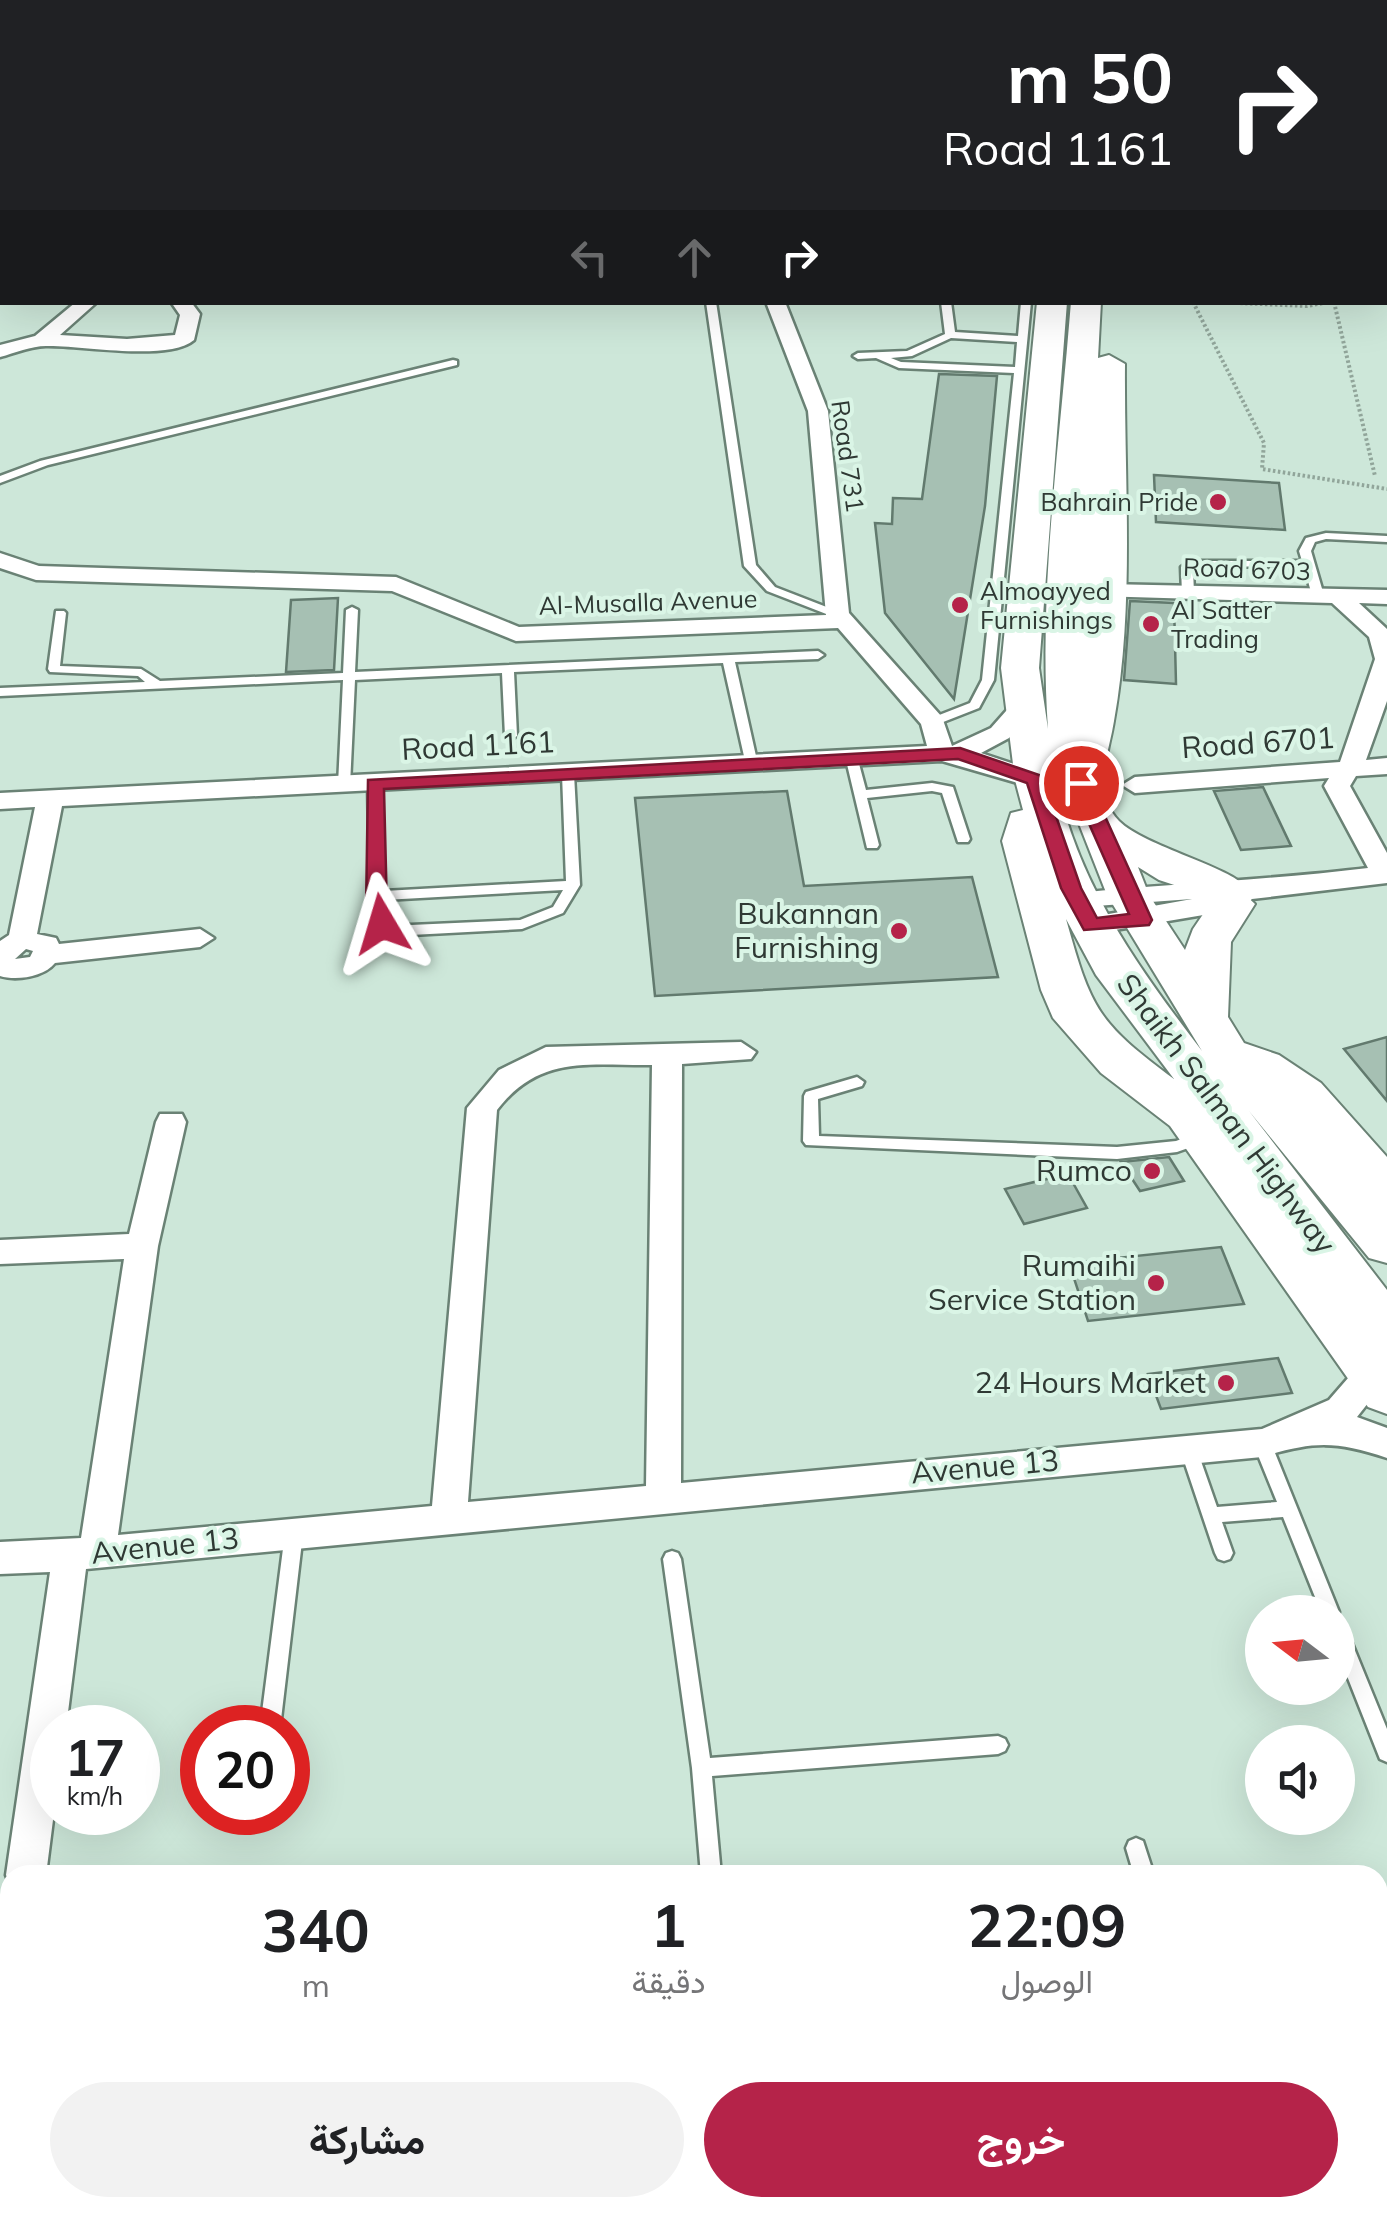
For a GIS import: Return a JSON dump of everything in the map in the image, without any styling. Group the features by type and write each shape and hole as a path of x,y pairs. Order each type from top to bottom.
{"main road":[{"name":"Shaikh Salman Highway","path":"1052,305 1020,668 1023,707 1058,781 1094,930 1383,1364"},
{"name":"Shaikh Salman Highway","path":"1058,781 1069,749 1064,672 1086,305"},
{"path":"1109,305 1112,462 1103,692 1023,841 1063,990 1076,1018 1117,1061 1187,1114 1383,1364"},
{"name":"Shaikh Salman Highway","path":"1058,781 1098,826 1135,908 1218,1036 1387,1244"},
{"path":"1098,826 1160,863 1237,894 1214,926 1203,957 1218,1036 1298,1085 1387,1192"},
{"path":"1094,930 1117,1061"}],"street":[{"path":"42,340 84,305"},
{"path":"0,352 42,340 127,345 184,340 190,314 182,305"},
{"name":"Road 731","path":"776,305 818,411 841,618"},
{"name":"Al-Musalla Avenue","path":"0,560 36,574 396,584 516,634 841,618"},
{"name":"Road 6703","path":"1105,591 1331,599 1387,597"},
{"path":"1094,930 1135,908 1386,874 1337,786 1360,750 1387,650 1380,635 1331,599"},
{"path":"841,618 933,722 951,753"},
{"name":"Road 1161","path":"0,801 951,753 1000,733 1023,707"},
{"name":"Road 1161","path":"951,753 1058,781"},
{"name":"Road 6701","path":"1135,785 1387,766"},
{"path":"50,798 22,939 0,954 1,964 26,970 47,954 200,938"},
{"path":"448,1518 482,1108 498,1086 518,1069 546,1057 741,1052"},
{"path":"663,1496 667,1053"},
{"path":"28,1865 142,1246 171,1122"},
{"path":"0,1252 142,1246"},
{"path":"1304,1430 1354,1401 1383,1364"},
{"path":"1304,1430 1358,1431 1387,1444"},
{"name":"Avenue 13","path":"0,1558 83,1554 1262,1442 1304,1430"}],"lane":[{"path":"711,305 750,566 771,589 841,618"},
{"path":"946,305 950,334"},
{"path":"933,722 975,705 988,680 1026,305"},
{"path":"858,356 909,354 950,334 1023,339"},
{"path":"879,356 899,365 1020,370"},
{"path":"0,480 44,463 453,362"},
{"path":"1331,599 1309,564 1305,550 1310,540 1326,536 1387,539"},
{"path":"1188,594 1187,567 1194,563 1309,564"},
{"path":"344,785 352,610"},
{"path":"60,613 54,670 141,673 159,686"},
{"path":"0,692 818,655"},
{"path":"728,660 752,765"},
{"path":"508,670 511,736"},
{"path":"852,760 872,844"},
{"path":"374,784 378,918 400,930 522,924 558,910 572,884 568,774"},
{"path":"860,795 943,788 952,796 963,839"},
{"path":"377,896 572,884"},
{"path":"856,1082 811,1096 811,1141 1118,1153 1177,1146 1202,1137"},
{"path":"1262,1442 1323,1595"},
{"path":"1189,1449 1224,1552"},
{"path":"1212,1516 1288,1509"},
{"path":"273,1705 294,1533"},
{"path":"672,1559 702,1768 710,1865"},
{"path":"1355,1674 1387,1753"},
{"path":"702,1768 998,1745"},
{"path":"1136,1848 1141,1865"}],"path":[{"path":"1195,305 1264,443 1262,469 1387,489"},
{"path":"1284,305 1313,305"},
{"path":"1332,305 1374,476"}],"building":[{"path":"939,374 997,376 985,506 954,699 885,613 875,523 892,524 893,498 922,499"},
{"name":"Bahrain Pride","path":"1154,475 1279,483 1285,530 1156,522"},
{"path":"338,598 334,670 286,672 291,600"},
{"path":"1130,601 1174,603 1176,684 1124,680"},
{"path":"1263,787 1291,846 1241,850 1214,791"},
{"path":"787,791 804,886 972,877 998,977 655,996 635,798"},
{"path":"1387,1037 1387,1101 1344,1049"},
{"name":"Rumco","path":"1169,1157 1184,1181 1140,1191 1121,1162"},
{"path":"1068,1174 1087,1208 1024,1224 1005,1189"},
{"name":"Rumaihi Service Station","path":"1221,1247 1244,1304 1088,1321 1069,1263"},
{"name":"24 Hours Market","path":"1278,1358 1292,1393 1161,1409 1148,1374"}],"place":[{"name":"Bahrain Pride","path":"1218,502"},
{"name":"Almoayyed Furnishings","path":"960,605"},
{"name":"Al Satter Trading","path":"1151,624"},
{"name":"Bukannan Furnishing","path":"899,931"},
{"name":"Rumco","path":"1152,1171"},
{"name":"Rumaihi Service Station","path":"1156,1283"},
{"name":"24 Hours Market","path":"1226,1383"}],"route":[{"path":"382,924 376,911 374,784 942,753 995,764 1035,780 1071,888 1091,926 1142,920 1081,783"}]}
